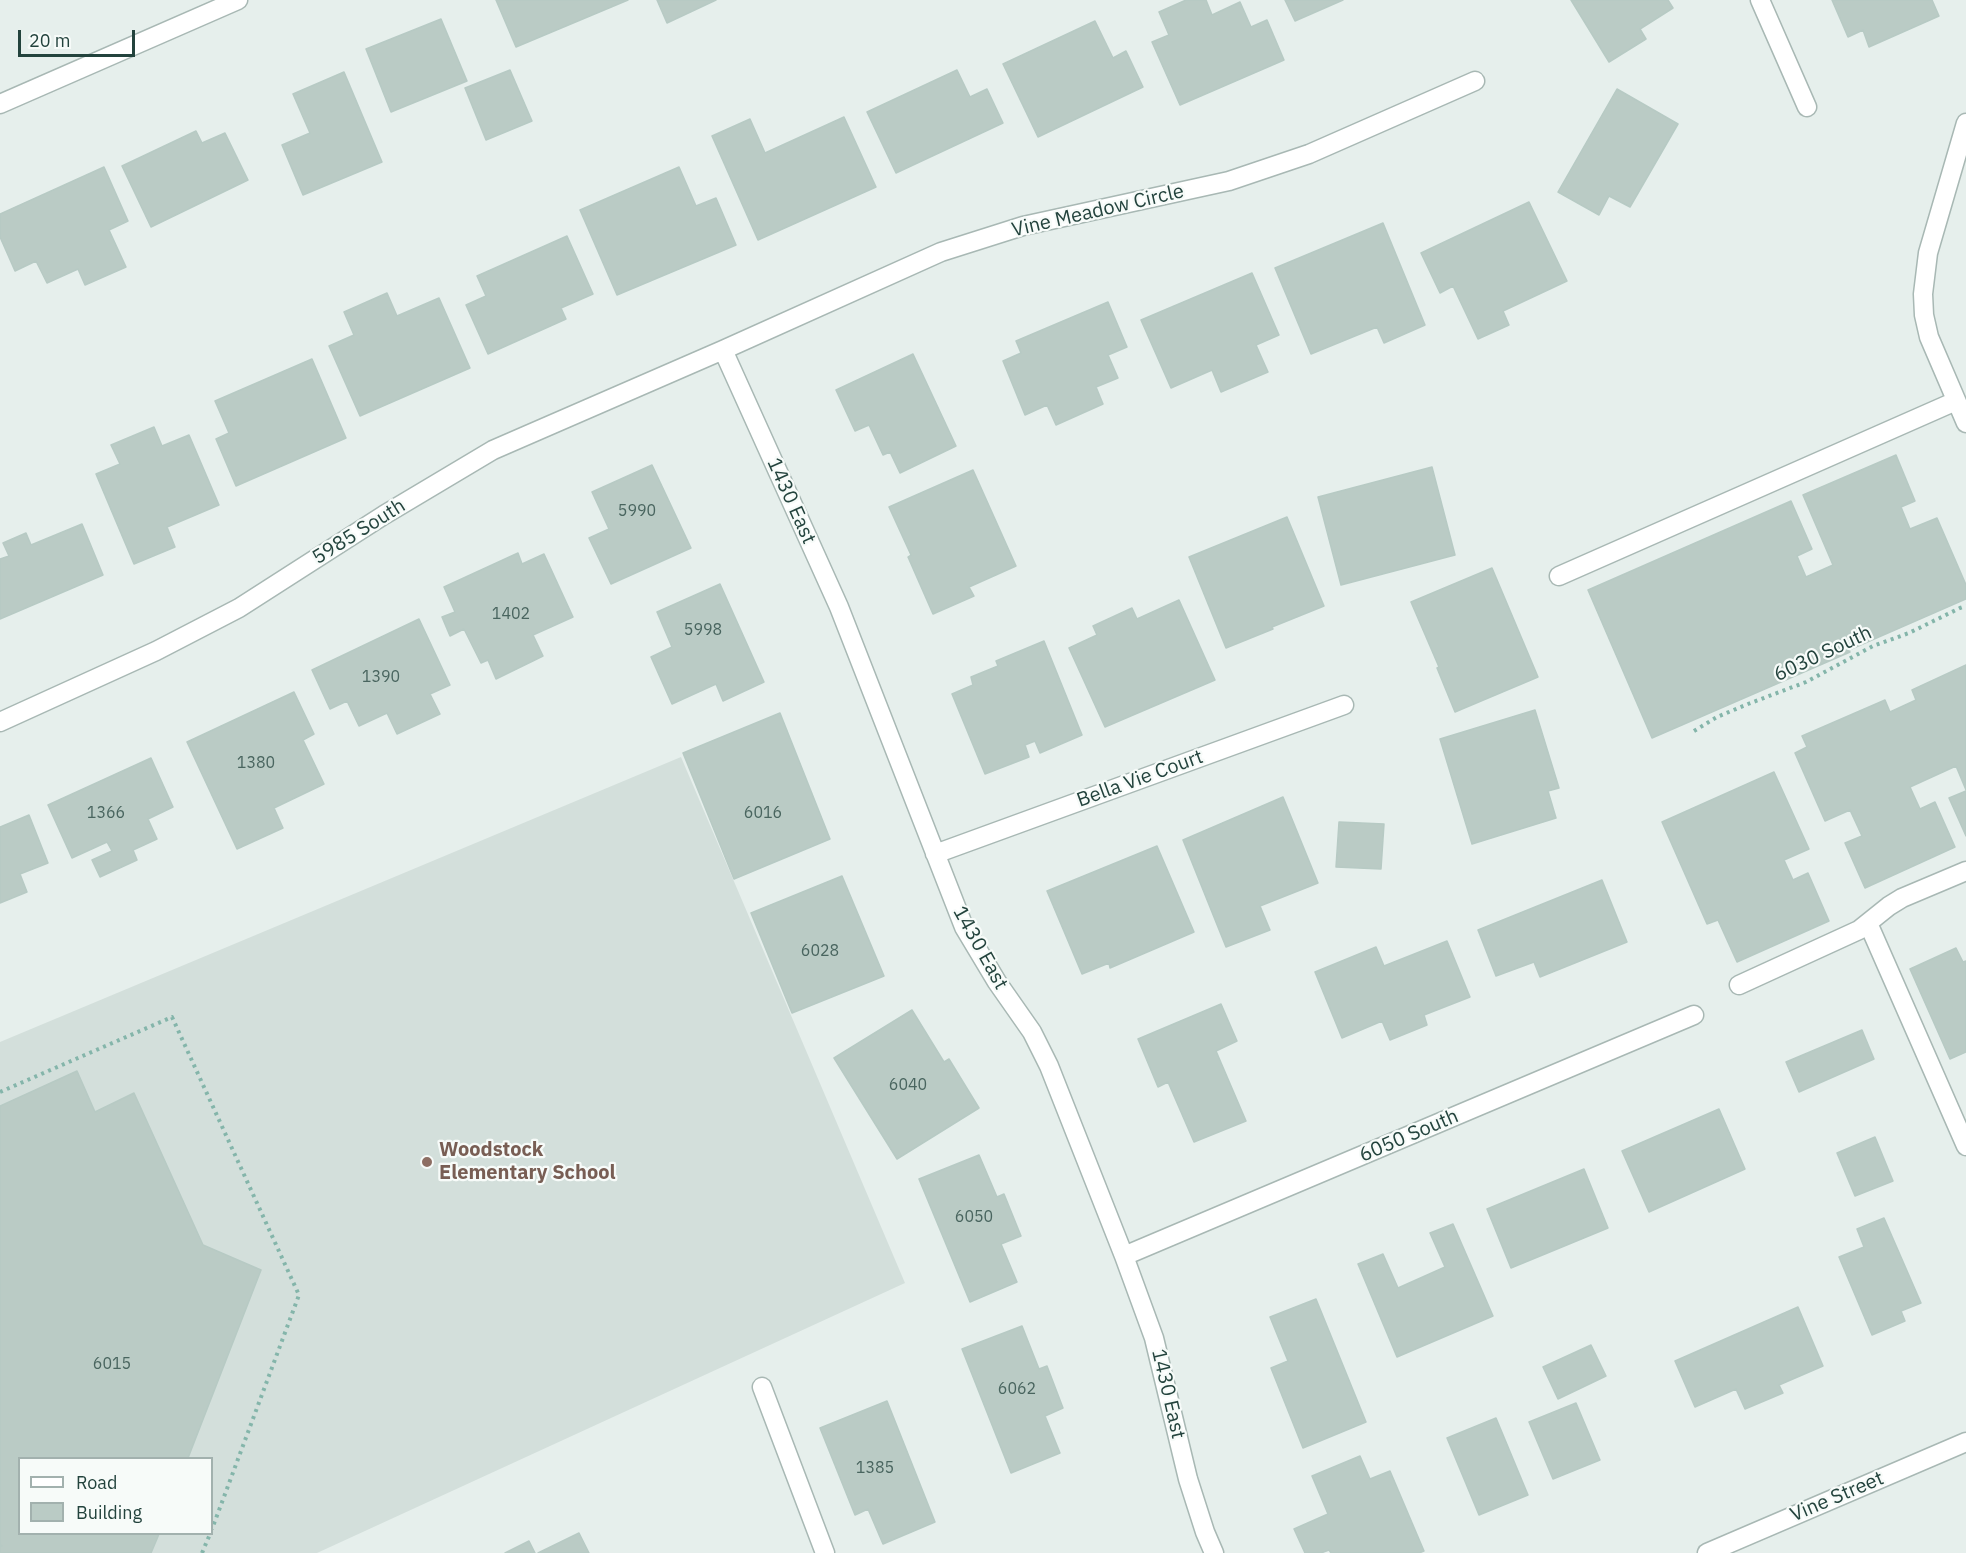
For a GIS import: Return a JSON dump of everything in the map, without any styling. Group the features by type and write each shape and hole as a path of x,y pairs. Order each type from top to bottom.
{"street":[{"path":"0,104 238,0"},
{"path":"1760,0 1807,107"},
{"name":"Vine Meadow Circle","path":"723,350 941,252 1023,226 1229,181 1309,154 1475,81"},
{"path":"1966,123 1928,253 1923,294 1924,315 1929,337 1966,423"},
{"name":"5985 South","path":"0,722 156,651 239,608 384,515 493,450 723,350"},
{"name":"1430 East","path":"723,350 839,607 964,927 997,982 1032,1032 1049,1066 1154,1338 1188,1479 1214,1553"},
{"path":"1558,576 1956,401"},
{"name":"Bella Vie Court","path":"935,854 1344,705"},
{"path":"1739,985 1849,935 1902,898 1966,871"},
{"path":"1868,923 1966,1146"},
{"name":"6050 South","path":"1124,1257 1694,1015"},
{"path":"762,1387 825,1553"},
{"name":"Vine Street","path":"1707,1553 1966,1442"}],"path":[{"name":"6030 South","path":"1694,730 1717,717 1806,682 1873,646 1909,633 1966,606"},
{"path":"0,1092 172,1017 299,1294 213,1526"},
{"path":"202,1553 209,1535"}],"shaded area":[{"name":"Woodstock Elementary School","path":"681,757 905,1283 317,1553 0,1553 0,1042"}],"building":[{"path":"496,0 628,0 516,47"},
{"path":"657,0 716,0 667,23"},
{"path":"1186,0 1206,0 1212,15 1240,2 1251,27 1267,20 1284,60 1180,105 1152,42 1169,35 1159,12"},
{"path":"1285,0 1343,0 1295,21"},
{"path":"1571,0 1668,0 1673,8 1640,29 1646,39 1609,62"},
{"path":"1832,0 1932,0 1939,16 1869,47 1863,30 1848,37"},
{"path":"441,19 467,81 391,112 366,49"},
{"path":"1095,21 1113,58 1126,51 1143,87 1038,137 1003,64"},
{"path":"510,70 532,121 486,140 465,88"},
{"path":"957,70 970,97 987,89 1003,123 896,173 867,112"},
{"path":"344,72 382,162 303,195 282,145 310,133 293,94"},
{"path":"1617,89 1678,124 1630,207 1609,196 1599,215 1558,192"},
{"path":"844,117 876,187 758,240 712,136 750,119 765,153"},
{"path":"196,131 202,143 225,133 248,180 151,227 122,166"},
{"path":"104,167 128,221 109,230 126,267 85,285 78,269 47,283 36,261 15,271 0,237 0,214"},
{"path":"679,167 696,206 716,198 736,245 617,295 580,210"},
{"path":"1529,202 1567,281 1503,311 1509,325 1478,339 1453,286 1440,293 1421,253"},
{"path":"1383,223 1425,325 1384,343 1377,327 1311,354 1275,268"},
{"path":"567,236 593,294 561,308 566,319 488,354 466,305 486,296 477,276"},
{"path":"1252,273 1279,335 1256,345 1268,372 1221,392 1212,370 1171,388 1141,320"},
{"path":"387,293 397,316 439,298 470,368 360,416 329,346 354,335 344,312"},
{"path":"1108,302 1127,347 1108,355 1118,378 1096,387 1103,404 1056,425 1047,405 1025,415 1003,361 1021,353 1016,341"},
{"path":"913,354 956,446 900,473 890,452 883,455 869,425 855,431 836,390"},
{"path":"312,359 346,438 236,486 216,439 229,433 215,401"},
{"path":"154,427 162,446 189,435 219,505 167,527 175,547 134,564 96,474 120,464 111,445"},
{"path":"1896,455 1915,501 1901,507 1910,529 1937,518 1966,585 1966,599 1652,738 1588,590 1791,501 1812,549 1797,556 1806,577 1833,565 1803,495"},
{"path":"652,465 691,548 611,584 589,538 609,529 592,492"},
{"path":"1432,467 1455,555 1341,585 1318,497"},
{"path":"973,470 1016,566 969,587 974,596 933,614 908,557 911,555 889,507"},
{"path":"1287,517 1324,606 1226,648 1189,557"},
{"path":"82,524 103,575 0,619 0,559 9,556 3,543 26,533 31,545"},
{"path":"518,553 522,564 544,554 573,617 533,635 543,656 496,679 488,660 481,663 464,629 450,636 442,617 455,612 444,587"},
{"path":"1492,568 1538,677 1455,712 1437,668 1439,667 1411,602"},
{"path":"720,584 764,682 723,701 716,684 672,704 651,657 672,647 657,612"},
{"path":"1179,600 1215,680 1105,727 1069,648 1097,635 1093,626 1132,608 1137,619"},
{"path":"419,619 450,685 430,694 440,714 397,734 387,713 359,726 347,701 330,709 312,670"},
{"path":"1044,641 1082,735 1040,753 1035,741 1025,745 1029,757 985,774 952,694 973,685 971,677 998,666 996,661"},
{"path":"1966,665 1966,790 1956,766 1910,787 1920,809 1935,802 1955,847 1865,888 1845,843 1862,836 1850,810 1825,821 1795,753 1807,747 1802,736 1885,700 1890,712 1916,700 1912,690"},
{"path":"294,692 314,734 303,740 324,784 274,808 283,828 237,849 187,742"},
{"path":"1535,710 1559,788 1548,791 1556,818 1472,844 1440,739"},
{"path":"780,713 830,839 734,879 683,753"},
{"path":"151,758 173,807 148,819 157,839 133,850 137,860 100,877 92,860 112,851 107,842 72,858 48,805"},
{"path":"1774,772 1809,849 1784,860 1793,880 1808,873 1829,921 1737,962 1718,920 1707,924 1662,822"},
{"path":"1966,791 1966,836 1949,798"},
{"path":"1283,797 1318,883 1260,906 1270,930 1226,947 1183,840"},
{"path":"29,815 48,863 20,874 27,892 0,903 0,827"},
{"path":"1339,822 1384,824 1381,869 1336,867"},
{"path":"1157,846 1194,932 1110,968 1109,963 1082,974 1047,891"},
{"path":"842,876 884,976 792,1013 751,913"},
{"path":"1602,880 1627,942 1540,977 1534,962 1496,976 1478,930"},
{"path":"1447,941 1470,997 1424,1015 1427,1025 1390,1040 1382,1021 1342,1038 1315,972 1376,947 1384,966"},
{"path":"1956,948 1963,962 1966,961 1966,1052 1950,1059 1910,969"},
{"path":"1221,1004 1237,1041 1216,1051 1246,1121 1194,1142 1168,1082 1158,1087 1138,1039"},
{"path":"912,1010 944,1062 949,1059 979,1108 897,1159 834,1058"},
{"path":"1862,1030 1874,1059 1799,1092 1786,1062"},
{"path":"77,1071 95,1112 134,1093 203,1245 261,1270 188,1457 18,1457 18,1535 159,1535 151,1553 0,1553 0,1546 2,1546 0,1545 0,1106"},
{"path":"1719,1109 1745,1169 1649,1212 1622,1151"},
{"path":"1875,1137 1893,1181 1855,1196 1837,1153"},
{"path":"979,1155 997,1197 1004,1194 1021,1236 1001,1244 1017,1282 970,1302 919,1179"},
{"path":"1584,1169 1608,1228 1511,1268 1487,1209"},
{"path":"1884,1218 1921,1303 1901,1311 1905,1321 1872,1335 1839,1257 1864,1247 1857,1229"},
{"path":"1453,1224 1493,1316 1397,1357 1358,1264 1383,1254 1398,1288 1445,1267 1430,1233"},
{"path":"1316,1299 1366,1422 1303,1448 1271,1368 1288,1361 1270,1317"},
{"path":"1798,1307 1823,1366 1779,1385 1783,1393 1745,1409 1736,1389 1695,1407 1675,1361"},
{"path":"1022,1326 1039,1369 1047,1366 1063,1408 1045,1416 1060,1453 1011,1473 962,1349"},
{"path":"1591,1345 1606,1376 1558,1399 1543,1367"},
{"path":"887,1401 935,1522 883,1544 868,1509 855,1515 820,1428"},
{"path":"1576,1403 1600,1460 1553,1479 1529,1422"},
{"path":"1496,1418 1528,1495 1479,1515 1447,1438"},
{"path":"1360,1456 1370,1479 1390,1471 1424,1551 1419,1553 1331,1553 1329,1550 1321,1553 1305,1553 1294,1529 1328,1514 1312,1476"},
{"path":"579,1533 589,1553 538,1553"},
{"path":"529,1541 535,1553 505,1553"}],"place":[{"name":"Woodstock Elementary School","path":"427,1162"}]}
